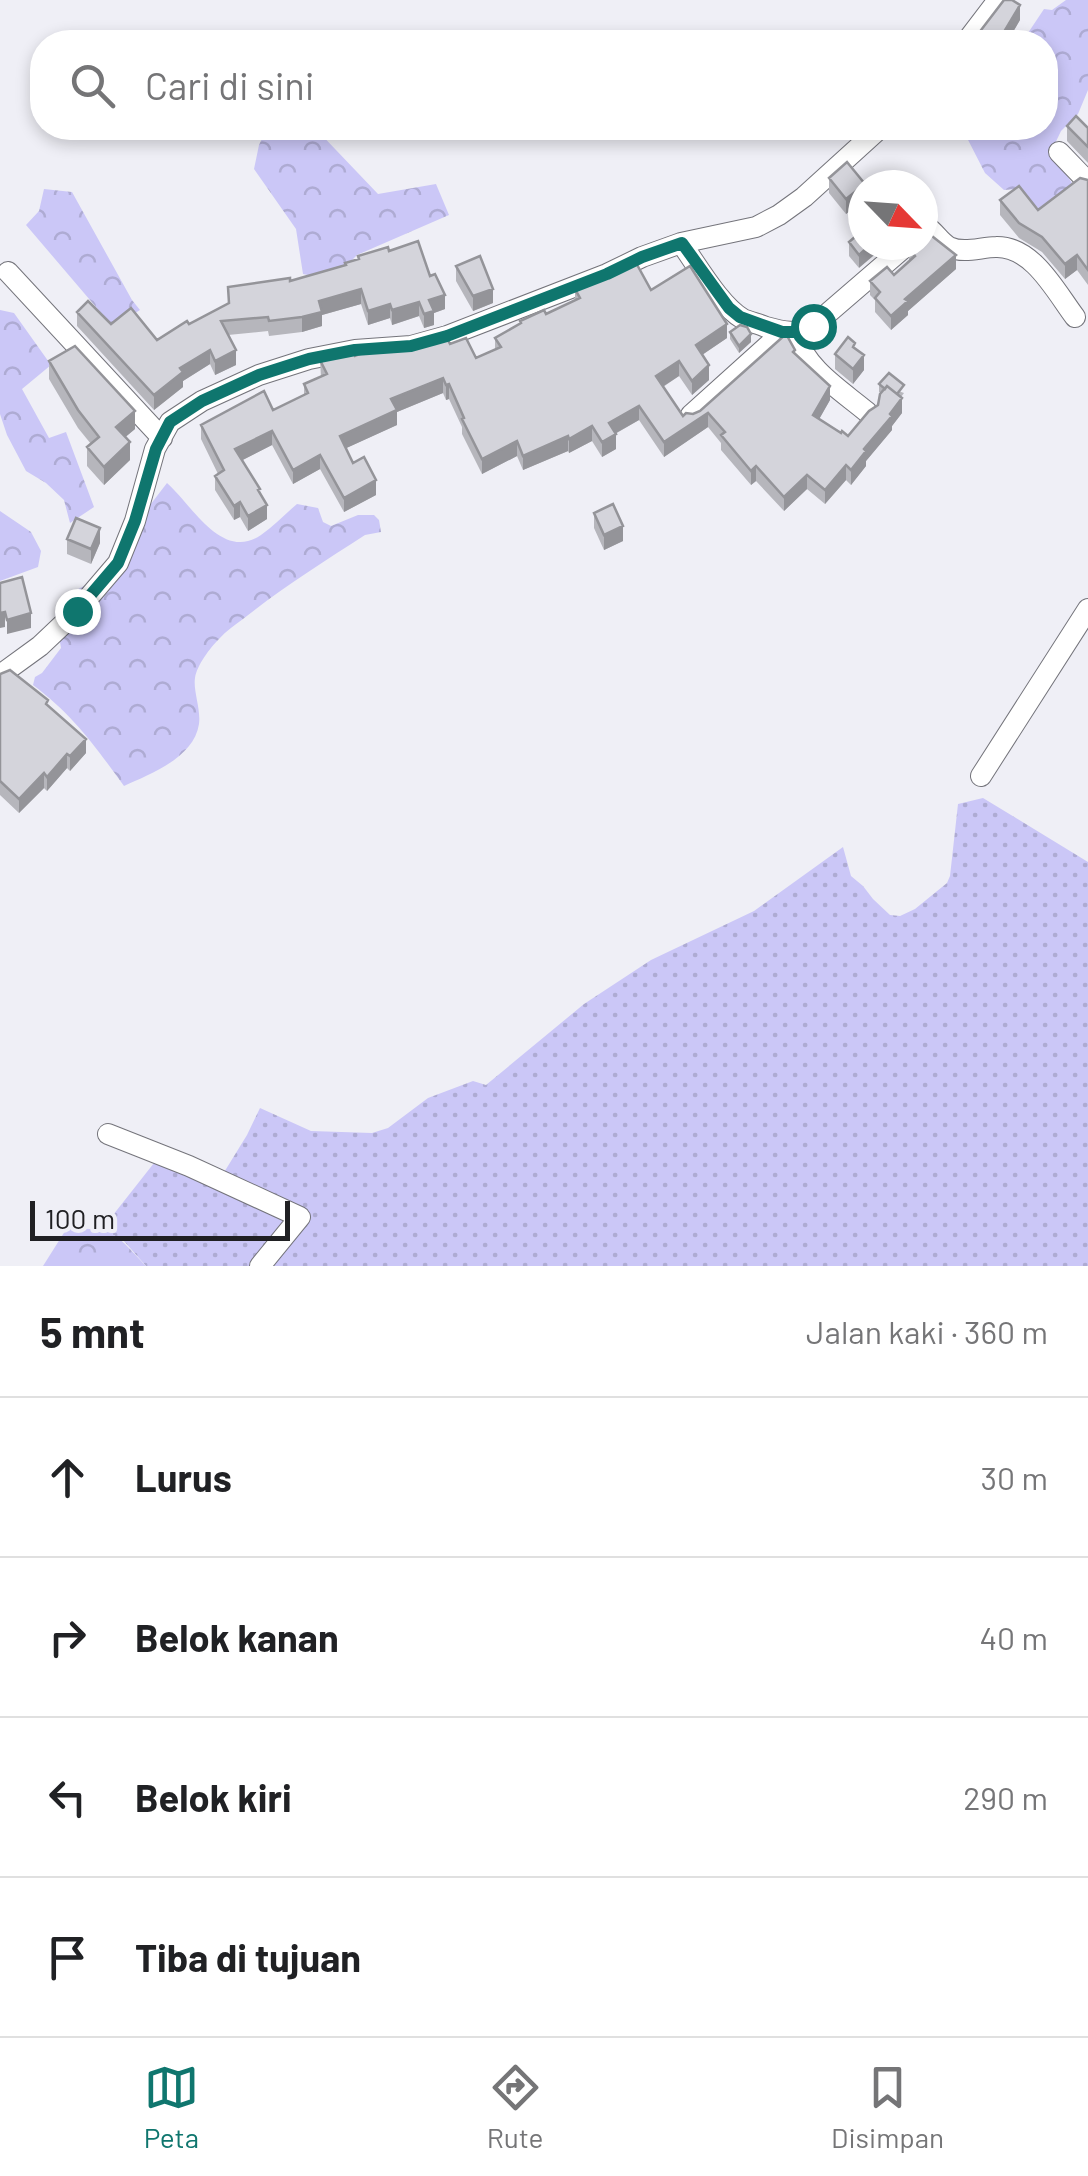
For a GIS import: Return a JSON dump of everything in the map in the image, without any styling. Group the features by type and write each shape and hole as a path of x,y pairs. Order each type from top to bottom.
{"street":[{"path":"975,30 998,0"},
{"path":"0,675 40,646 77,611 118,563 156,449 170,422 202,401 259,375 309,359 355,350 411,346 447,336 642,257 682,243 756,227 804,197 867,140"},
{"path":"1059,152 1088,182"},
{"path":"938,236 953,249 994,246 1017,251 1040,270 1075,317"},
{"path":"682,243 729,308 740,317 788,332 803,332 813,326 890,260"},
{"path":"8,272 162,438"},
{"path":"788,332 816,372 867,412"},
{"path":"691,415 788,332"},
{"path":"981,776 1088,610"},
{"path":"108,1134 300,1217 260,1266"}],"green space":[{"path":"1066,0 1088,0 1088,90 1078,114 1058,137 1058,30 1030,30 1044,9 1052,10"},
{"path":"261,140 326,140 378,194 436,184 449,215 357,255 344,268 322,278 303,274 296,229 254,169"},
{"path":"968,140 1057,140 1051,152 1074,186 1040,210 1019,189 1004,190 985,173"},
{"path":"44,189 72,192 140,310 113,327 26,225 39,211"},
{"path":"0,310 14,313 51,365 22,389 49,438 66,432 94,507 70,523 64,500 26,471 0,414"},
{"path":"167,483 209,527 233,541 261,535 297,504 318,508 323,522 331,526 358,515 374,515 381,532 365,535 318,565 222,636 196,673 199,724 189,746 169,763 124,786 72,720 33,685 35,677 61,648 55,613 61,598 108,579 147,509"},
{"path":"0,511 31,532 41,551 38,567 0,581"},
{"path":"983,798 1088,862 1088,1266 146,1266 123,1240 102,1229 154,1163 215,1187 260,1108 311,1131 372,1133 388,1128 428,1098 473,1081 486,1085 584,1004 651,960 754,911 843,847 851,876 890,915 900,916 915,909 947,883 950,876 958,804"},
{"path":"67,1228 112,1234 146,1266 43,1266"}],"building":[{"path":"1004,0 1020,5 1005,30 981,30"},
{"path":"1076,116 1088,128 1088,147 1067,126"},
{"path":"847,162 854,170 848,170 848,197 846,199 829,178"},
{"path":"1080,178 1088,180 1088,270 1077,255 1065,264 1042,237 1019,223 1000,200 1019,186 1038,210"},
{"path":"418,241 430,276 435,274 445,295 429,300 434,311 424,314 419,302 392,310 390,304 368,311 361,289 319,301 322,312 302,317 221,321 236,350 215,361 210,350 180,368 183,372 154,395 77,312 88,301 111,324 131,308 157,340 187,321 189,324 229,303 228,287 290,281 346,265 358,256"},
{"path":"938,241 956,255 891,316 875,298 880,292 870,281 887,267 894,275 911,260 938,260"},
{"path":"480,256 493,289 473,296 456,266"},
{"path":"635,261 651,290 690,266 727,324 696,345 709,365 692,381 679,361 656,376 683,416 700,411 786,334 793,352 830,386 813,415 841,433 848,436 878,405 887,386 902,398 851,470 846,465 825,490 807,475 784,497 756,466 751,471 708,413 664,442 639,406 609,423 616,434 602,442 592,426 523,456 517,441 482,459 443,378 391,399 397,410 340,436 353,463 364,457 376,480 344,498 320,455 293,470 272,431 235,449 267,505 248,516 240,502 234,506 215,476 224,470 201,425 264,391 273,410 308,393 304,384 327,374 320,360 331,354 352,350 355,356 375,348 404,349 446,336 450,344 466,338 476,358 501,347 495,338 520,321 580,298 575,289"},
{"path":"740,325 751,334 739,346 730,332"},
{"path":"848,337 864,355 853,369 835,354"},
{"path":"75,346 135,411 116,427 130,442 104,467 87,447 99,437 49,361"},
{"path":"889,373 904,385 897,394 879,384"},
{"path":"613,504 623,526 604,535 594,513"},
{"path":"76,518 100,528 91,549 67,539"},
{"path":"22,577 31,613 7,620 5,612 0,613 0,583"},
{"path":"10,670 48,700 46,704 86,739 19,799 0,781 0,674"}],"route":[{"path":"77,611 118,563 156,449 170,422 202,401 259,375 309,359 355,350 411,346 447,336 682,243 729,308 740,317 782,332 803,332 813,326"}]}
